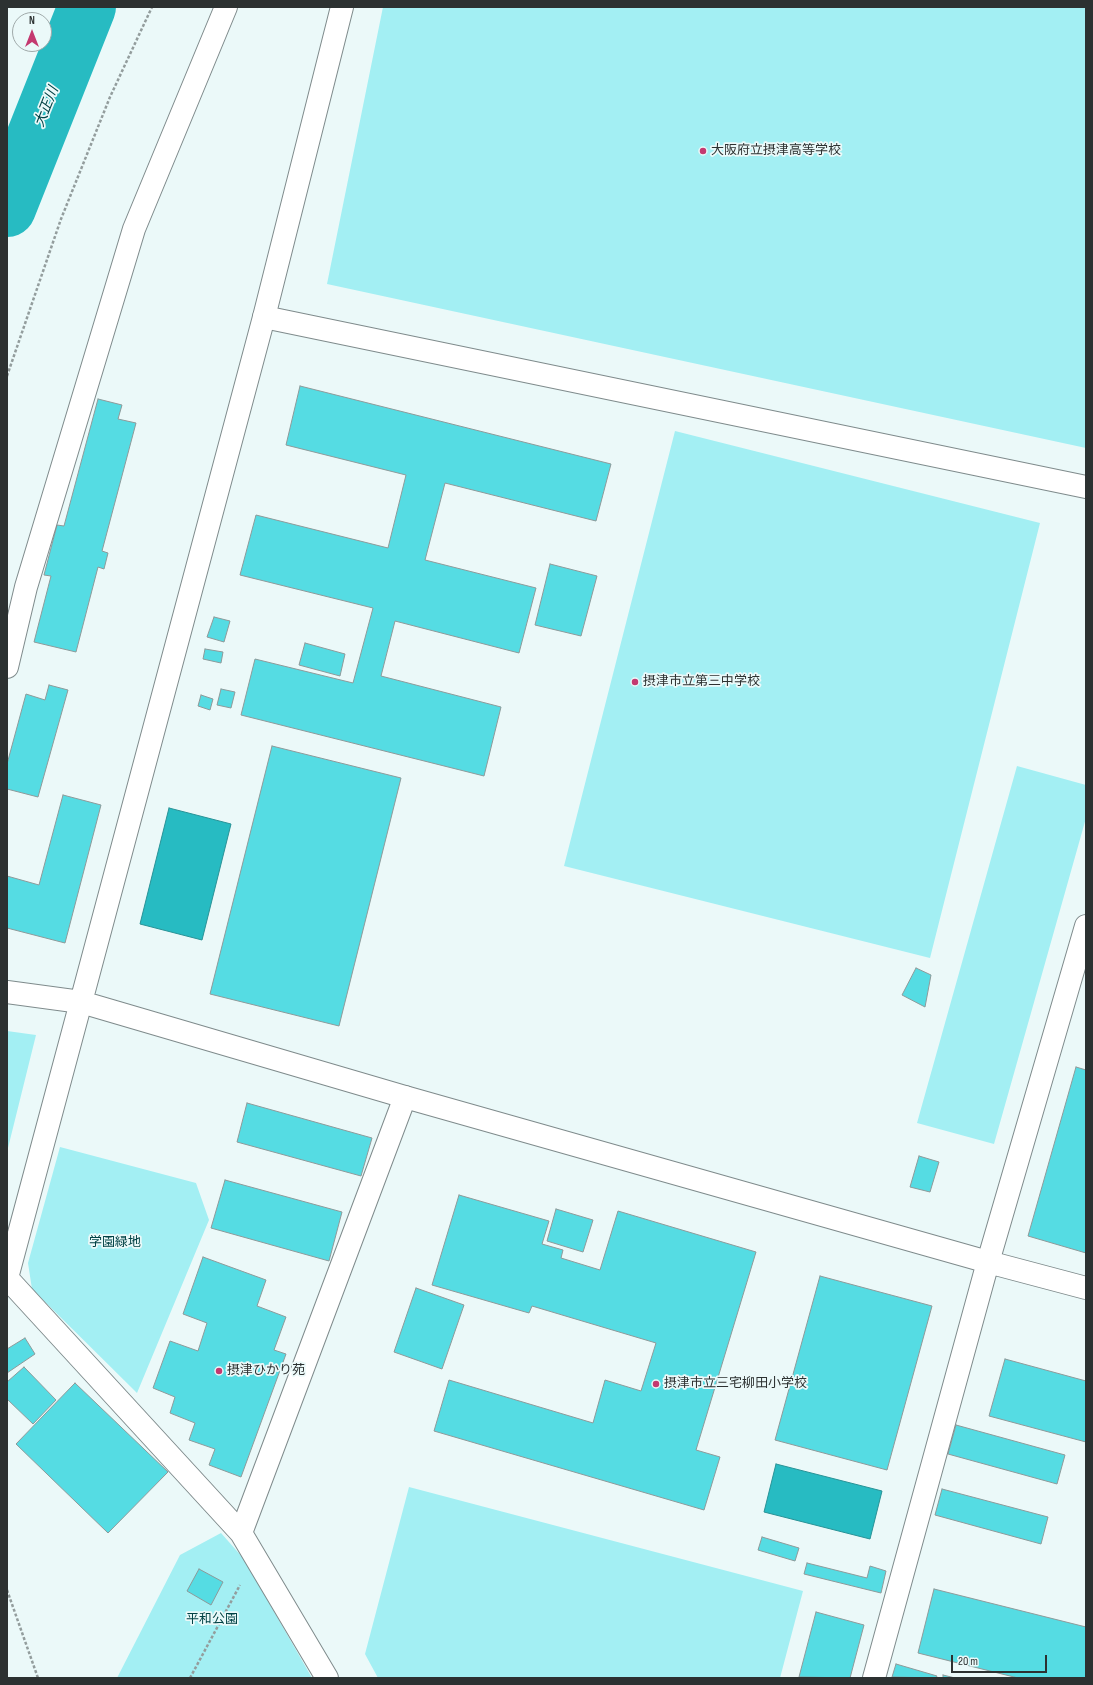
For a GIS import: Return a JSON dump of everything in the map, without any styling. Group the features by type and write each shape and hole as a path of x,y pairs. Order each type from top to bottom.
{"street":[{"path":"7,667 26,587 134,229 226,7"},
{"path":"327,1678 241,1533 7,1278 264,317 342,7"},
{"path":"264,317 1086,487"},
{"path":"874,1678 988,1262 1086,926"},
{"path":"7,992 81,1002 406,1097 988,1262 1086,1288"},
{"path":"241,1533 406,1097"}],"path":[{"path":"7,376 60,219 110,97 152,7"},
{"path":"190,1678 254,1557"},
{"path":"7,1590 38,1678"}],"green space":[{"name":"大阪府立摂津高等学校","path":"383,7 1086,7 1086,448 327,284"},
{"path":"675,431 1040,523 930,958 564,866"},
{"path":"1017,766 1086,785 1086,818 994,1144 917,1123"},
{"path":"7,1031 36,1035 7,1152"},
{"name":"学園緑地","path":"60,1147 196,1183 209,1220 137,1393 32,1289 28,1263"},
{"path":"409,1487 803,1591 780,1678 378,1678 365,1654"},
{"name":"平和公園","path":"221,1533 244,1559 312,1678 117,1678 180,1555"}],"shaded area":[{"path":"169,808 231,824 202,940 140,924"},
{"path":"776,1464 882,1491 870,1539 764,1512"}],"building":[{"path":"300,386 611,464 596,521 445,483 425,560 536,588 519,653 395,621 381,676 501,707 484,776 241,715 255,659 353,683 373,608 240,575 256,515 388,548 406,475 286,445"},
{"path":"98,399 122,405 118,419 136,423 102,551 108,553 104,569 98,567 76,652 34,642 51,576 44,575 57,525 64,526"},
{"path":"550,564 597,576 581,636 535,625"},
{"path":"214,617 230,621 224,642 207,637"},
{"path":"305,643 345,654 340,676 299,665"},
{"path":"205,649 223,652 221,663 203,659"},
{"path":"49,685 68,690 38,797 7,789 7,764 26,694 45,700"},
{"path":"221,689 235,692 231,708 217,705"},
{"path":"201,695 213,699 210,710 198,706"},
{"path":"272,746 401,778 339,1026 210,994"},
{"path":"63,795 101,805 65,943 7,928 7,876 39,885"},
{"path":"916,968 931,975 925,1007 902,995"},
{"path":"1076,1067 1086,1070 1086,1253 1028,1236"},
{"path":"247,1103 372,1138 361,1176 237,1142"},
{"path":"919,1156 939,1162 930,1192 910,1187"},
{"path":"225,1180 342,1212 329,1261 211,1228"},
{"path":"459,1195 549,1221 542,1244 563,1250 561,1258 600,1270 618,1211 756,1252 696,1450 720,1457 704,1510 434,1431 449,1380 593,1423 605,1380 641,1391 656,1343 532,1306 529,1313 432,1285"},
{"path":"556,1209 593,1220 583,1252 547,1241"},
{"name":"摂津ひかり苑","path":"203,1257 266,1280 257,1306 286,1317 274,1350 286,1354 241,1477 209,1465 215,1449 189,1440 195,1423 170,1413 175,1397 153,1388 170,1341 198,1351 207,1323 183,1314"},
{"path":"820,1276 932,1306 887,1470 775,1440"},
{"path":"416,1288 464,1305 442,1369 394,1352"},
{"path":"25,1338 35,1354 7,1373 7,1349"},
{"path":"1005,1359 1086,1381 1086,1442 989,1416"},
{"path":"24,1367 56,1400 33,1424 7,1399 7,1382"},
{"path":"75,1383 168,1472 108,1533 16,1444"},
{"path":"956,1425 1065,1455 1057,1484 948,1454"},
{"path":"942,1489 1048,1517 1041,1544 935,1515"},
{"path":"762,1537 799,1548 795,1561 758,1550"},
{"path":"807,1563 867,1578 870,1566 886,1571 881,1593 804,1574"},
{"path":"199,1569 223,1582 211,1605 187,1591"},
{"path":"934,1589 1086,1627 1086,1678 1018,1678 918,1653"},
{"path":"816,1612 864,1625 850,1678 799,1677"},
{"path":"896,1664 937,1676 936,1678 892,1677"},
{"path":"943,1675 955,1678 943,1678"}],"waterway":[{"name":"大正川","path":"7,208 87,7"}],"place":[{"name":"大阪府立摂津高等学校","path":"703,151"},
{"name":"摂津市立第三中学校","path":"635,682"},
{"name":"摂津ひかり苑","path":"219,1371"},
{"name":"摂津市立三宅柳田小学校","path":"656,1384"}]}
